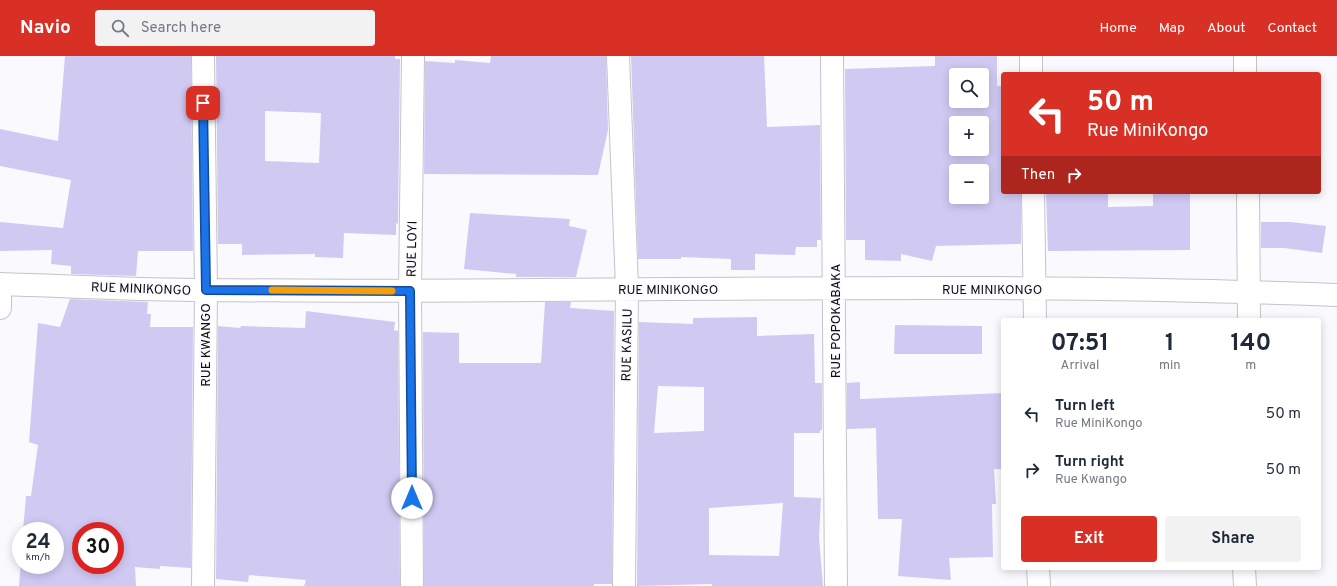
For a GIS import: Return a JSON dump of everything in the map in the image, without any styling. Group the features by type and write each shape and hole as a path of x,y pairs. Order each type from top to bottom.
{"street":[{"name":"RUE KWANGO","path":"203,56 206,290 204,586"},
{"name":"RUE LOYI","path":"412,586 410,291 413,56"},
{"name":"RUE KASILU","path":"618,56 627,288 624,586"},
{"name":"RUE POPOKABAKA","path":"832,56 836,586"},
{"path":"1031,56 1031,72"},
{"path":"1245,56 1246,72"},
{"path":"1033,194 1035,318"},
{"path":"1248,194 1249,318"},
{"name":"RUE MINIKONGO","path":"0,284 206,290 410,291 627,288 834,290 1034,288 1337,295"},
{"path":"0,284 0,308"},
{"path":"1038,570 1039,586"},
{"path":"1244,570 1244,586"}],"building":[{"path":"65,56 191,56 193,251 138,251 136,276 71,274 71,266 51,264 52,250 0,251 0,222 63,228 71,180 0,166 0,129 58,141"},
{"path":"216,56 395,56 395,59 400,59 398,224 396,223 396,235 344,233 343,258 315,257 315,254 242,255 242,244 218,244","holes":["265,111 321,113 319,163 265,161"]},
{"path":"491,56 606,56 608,130 598,175 424,174 425,61 455,63 455,60 490,63"},
{"path":"631,56 764,56 767,127 820,125 821,240 817,240 817,247 796,247 795,255 755,254 755,270 731,270 731,259 681,257 681,259 638,259"},
{"path":"935,56 997,56 997,86 1001,86 1001,194 1021,194 1021,244 936,246 932,261 901,254 901,261 865,260 865,240 846,240 845,69 935,66"},
{"path":"1046,194 1108,194 1108,207 1153,206 1153,194 1190,194 1190,250 1048,251"},
{"path":"470,213 570,219 569,226 587,230 576,277 516,277 516,274 464,269"},
{"path":"1261,222 1291,222 1326,226 1322,253 1284,248 1261,248"},
{"path":"70,299 148,302 147,314 151,314 150,327 193,327 191,568 160,566 160,569 135,567 136,586 19,586 20,574 64,574 64,522 24,522 26,496 31,496 38,445 29,442 38,323 60,327"},
{"path":"545,302 571,302 570,308 614,311 612,584 594,584 594,586 424,586 423,332 459,333 459,363 541,363"},
{"path":"306,311 395,322 394,330 398,331 400,586 304,586 306,580 249,575 248,582 216,579 218,326 240,328 241,326 305,328"},
{"path":"757,317 757,336 814,334 815,383 822,383 822,430 820,430 820,433 794,433 794,497 821,498 819,538 823,586 712,586 712,584 637,586 639,322 693,324 693,318","holes":["658,386 704,387 704,431 654,433","783,503 779,556 709,555 709,508"]},
{"path":"895,325 982,326 982,354 894,354"},
{"path":"860,382 860,399 1001,393 1001,469 994,469 996,504 992,504 993,557 949,558 951,580 898,576 902,519 878,519 876,428 847,429 847,383"}],"slow traffic":[{"path":"272,290 392,291"}],"route":[{"path":"203,103 206,290 410,291 412,498"}]}
